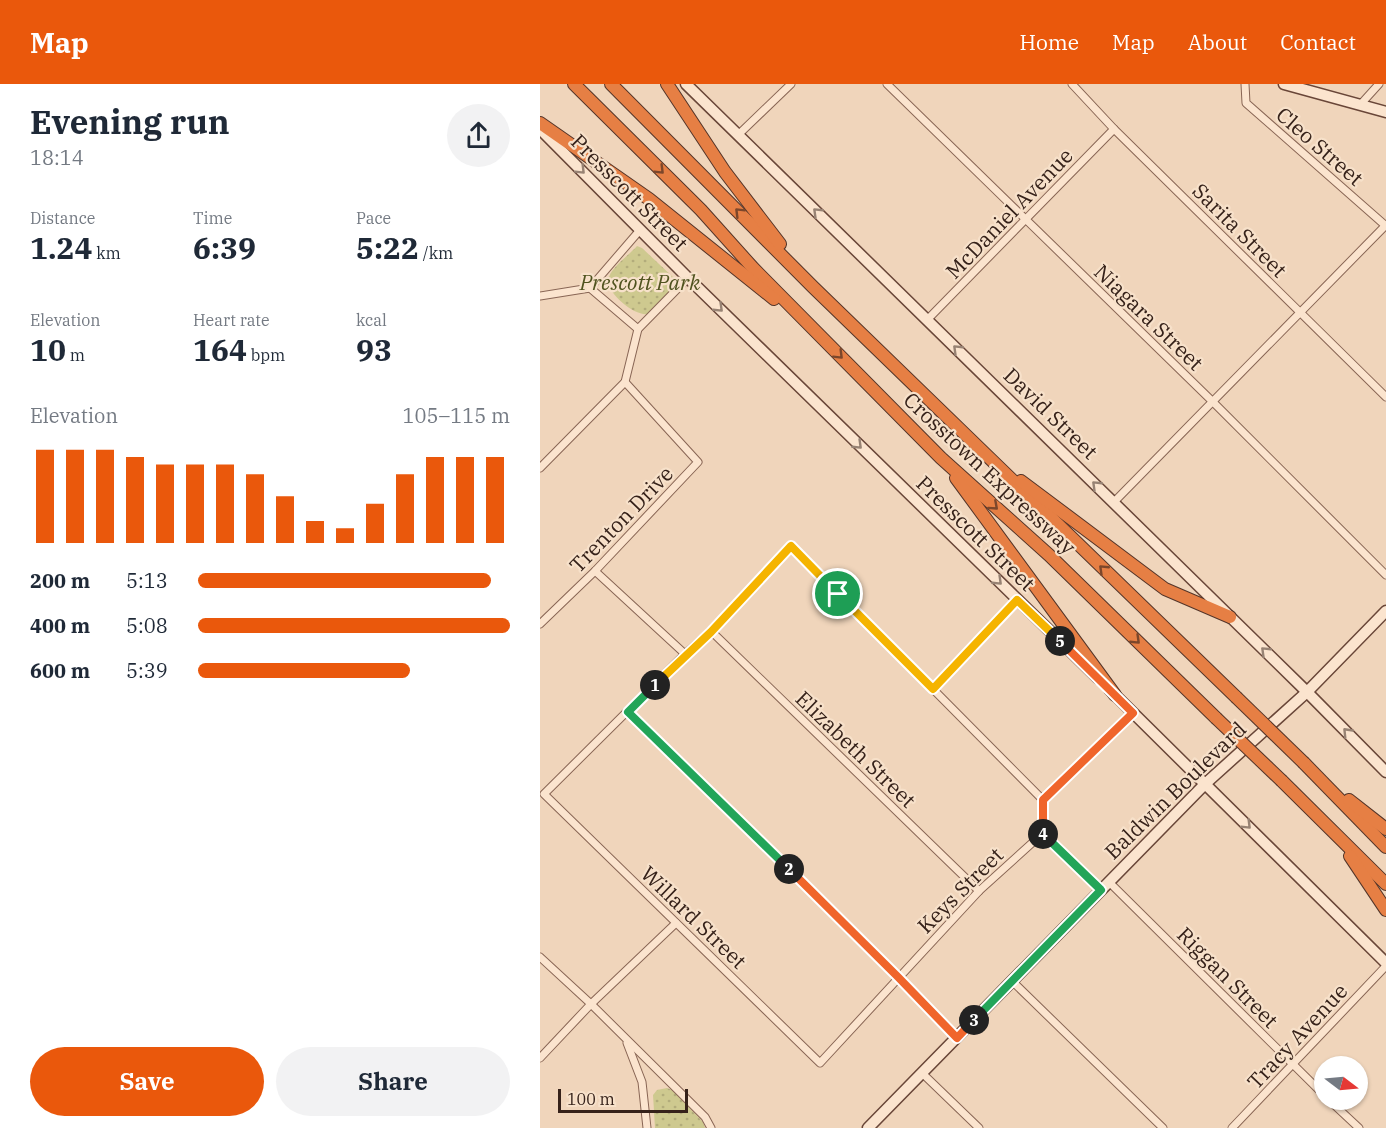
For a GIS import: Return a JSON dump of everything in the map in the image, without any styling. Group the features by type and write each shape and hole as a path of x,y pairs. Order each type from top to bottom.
{"highway":[{"name":"Crosstown Expressway","path":"574,84 701,210 753,268 941,458 1049,555 1386,884"},
{"name":"Crosstown Expressway","path":"611,84 979,449 1309,767 1386,847"},
{"path":"667,84 725,172 808,281"},
{"path":"540,123 649,199 819,335"},
{"path":"979,449 1165,589 1230,617"},
{"path":"941,458 1115,695"},
{"path":"1309,767 1386,829"},
{"path":"1336,835 1386,910"}],"main road":[{"name":"David Street","path":"686,84 1308,692 1386,772"},
{"path":"1284,84 1386,112"},
{"name":"Presscott Street","path":"540,129 687,278 1115,695 1386,965"},
{"name":"Baldwin Boulevard","path":"868,1128 1205,784 1308,692 1386,611"}],"street":[{"path":"738,135 791,84"},
{"name":"Niagara Street","path":"887,84 1212,401 1386,575"},
{"name":"Sarita Street","path":"1072,84 1114,129 1386,397"},
{"name":"Cleo Street","path":"1245,84 1246,103 1386,226"},
{"path":"1360,105 1379,84"},
{"name":"McDaniel Avenue","path":"927,320 1114,129"},
{"path":"1114,502 1386,226"},
{"path":"540,296 590,288 640,230"},
{"path":"540,468 625,382 638,329 687,278"},
{"path":"590,288 638,329"},
{"name":"Trenton Drive","path":"540,624 595,571 698,462 625,382"},
{"path":"957,1038 898,977 628,712 685,654 711,632 791,546 1043,800"},
{"path":"595,571 685,654"},
{"path":"933,689 1017,600"},
{"name":"Elizabeth Street","path":"711,632 979,891"},
{"name":"Willard Street","path":"628,712 544,795 820,1063"},
{"path":"1042,834 1043,800 1133,713"},
{"name":"Keys Street","path":"820,1063 979,891 1042,834"},
{"name":"Riggan Street","path":"1042,834 1105,886 1314,1085"},
{"path":"540,1058 591,1004 675,923"},
{"path":"540,957 705,1117 711,1128"},
{"name":"Tracy Avenue","path":"1232,1128 1386,965"},
{"path":"540,967 554,971"},
{"path":"1012,981 1163,1128"},
{"path":"626,1040 642,1082 647,1128"},
{"path":"922,1073 979,1128"},
{"path":"1340,1110 1359,1128"}],"green space":[{"name":"Prescott Park","path":"637,246 675,279 676,285 648,314 642,314 621,302 608,283 614,269"},
{"path":"667,1088 672,1090 703,1122 705,1128 655,1128 653,1095 657,1090"}],"route":[{"path":"791,546 838,594 933,689 1017,600 1133,713 1043,800 1042,834 1101,890 957,1038 898,977 628,712 685,654 711,632 791,546"}]}
